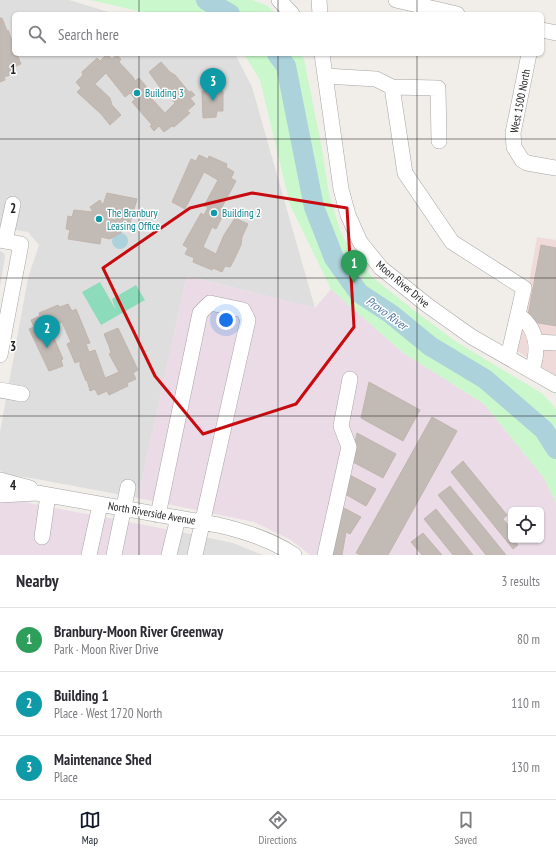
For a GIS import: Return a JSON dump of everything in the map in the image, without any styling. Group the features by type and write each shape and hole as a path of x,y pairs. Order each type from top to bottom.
{"street":[{"path":"279,0 290,12"},
{"path":"319,0 320,12"},
{"path":"396,0 448,12"},
{"path":"544,30 556,33"},
{"name":"Moon River Drive","path":"322,56 341,189 348,215 360,242 381,268 427,305 472,337 556,384"},
{"name":"West 1500 North","path":"529,56 513,133 514,147 522,160 527,163 556,168"},
{"path":"325,76 376,79 392,87 438,88 439,142"},
{"path":"392,87 404,173 452,242 524,288 508,357"},
{"path":"0,355 6,290 21,244 2,240 13,204"},
{"path":"158,514 200,313 210,303 243,310 248,320 195,555"},
{"path":"518,315 528,324 536,342 537,356 532,370"},
{"path":"536,342 556,343"},
{"path":"325,555 349,448 341,426 350,379"},
{"path":"0,390 22,394"},
{"name":"North Riverside Avenue","path":"0,480 21,485 43,494"},
{"path":"114,555 128,487"},
{"path":"42,536 43,494"},
{"name":"North Riverside Avenue","path":"0,495 43,494 202,522 241,531 266,540 294,555"},
{"path":"89,555 100,504"},
{"path":"169,555 178,518"}],"highlighted area":[{"path":"252,193 347,208 354,327 296,404 203,434 155,376 103,268 190,208"}],"shaded area":[{"path":"0,0 69,0 108,12 12,12 12,56 236,56 252,87 315,308 187,276 138,498 8,475 0,471 0,432 28,278 39,245 28,232 0,227"},
{"path":"537,237 556,240 556,376 517,351"},
{"path":"0,251 4,253 5,257 0,286"},
{"path":"187,276 315,308 331,289 402,352 484,404 544,478 556,503 556,555 310,555 291,540 254,522 138,498"},
{"path":"13,500 181,532 177,555 0,555 0,501"},
{"path":"181,532 233,543 263,555 177,555"}],"green space":[{"path":"90,0 252,0 268,6 274,12 142,12"},
{"path":"245,56 302,56 304,59 322,149 329,194 341,233 352,252 372,277 455,341 543,394 556,409 556,503 544,478 484,404 402,352 331,289 290,205 260,80"},
{"path":"100,282 116,310 112,299 136,285 145,300 101,325 82,292"}],"water":[{"path":"120,233 126,235 128,241 126,247 120,249 114,247 112,241 114,235"}],"building":[{"path":"0,18 2,18 12,41 12,56 18,56 21,64 11,68 13,74 4,77 5,80 0,82"},
{"name":"Building 3","path":"105,56 109,56 112,59 118,56 121,59 119,62 135,81 139,78 153,94 150,96 151,98 165,113 175,103 161,89 149,72 161,62 170,72 175,75 189,92 191,91 195,95 190,98 195,104 187,111 190,113 174,127 172,126 164,132 159,126 154,131 150,126 152,125 132,102 135,99 130,93 125,97 106,73 95,84 110,98 112,105 121,115 110,125 101,114 77,92 81,88 76,82 83,75 82,72 97,58 100,61"},
{"path":"202,91 223,91 223,111 217,111 216,117 203,118"},
{"name":"Building 2","path":"199,155 208,159 209,156 227,164 226,167 234,172 231,178 236,181 221,209 225,211 216,229 212,227 203,247 216,254 224,235 235,218 248,224 233,262 230,267 225,266 222,272 213,268 212,270 193,262 194,258 185,254 188,248 183,245 201,213 204,215 208,207 204,206 218,180 204,172 185,209 172,202 191,159 196,161"},
{"name":"The Branbury Leasing Office","path":"107,193 137,199 130,223 124,221 122,232 110,239 101,237 100,244 68,239 70,230 66,229 68,216 72,217 74,210 93,212 90,207 100,200 103,205"},
{"path":"541,245 556,248 556,326 527,321"},
{"path":"68,304 72,311 76,309 90,343 86,344 89,352 95,350 105,378 119,372 109,354 111,353 104,334 118,328 138,370 133,373 136,379 127,383 128,386 109,395 107,391 98,395 95,389 90,391 87,380 86,381 80,366 80,361 75,363 67,344 71,342 62,322 49,327 63,359 61,360 63,366 49,371 29,329 34,327 31,320 40,316 39,313 58,305 60,307"},
{"path":"369,382 420,410 403,441 361,418"},
{"path":"432,417 457,431 388,555 361,555 356,553"},
{"path":"357,433 396,454 383,478 351,461"},
{"path":"463,461 507,515 503,519 508,525 508,543 451,472"},
{"path":"348,474 376,489 366,506 345,494"},
{"path":"450,486 506,555 486,555 438,495"},
{"path":"342,507 361,517 350,534 346,532 342,555 332,555"},
{"path":"436,509 473,555 453,555 424,519"},
{"path":"423,533 442,555 422,555 411,542"},
{"path":"508,543 516,543 518,545 513,549"}],"waterway":[{"name":"Provo River","path":"206,0 227,12"},
{"name":"Provo River","path":"278,56 286,66 314,207 334,258 359,293 391,314 430,346 485,379 544,430 556,449"}],"place":[{"name":"Building 3","path":"137,93"},
{"name":"Maintenance Shed","path":"213,101"},
{"name":"Building 2","path":"214,213"},
{"name":"The Branbury Leasing Office","path":"99,219"},
{"name":"Branbury-Moon River Greenway","path":"354,283"},
{"name":"Building 1","path":"47,348"}]}
